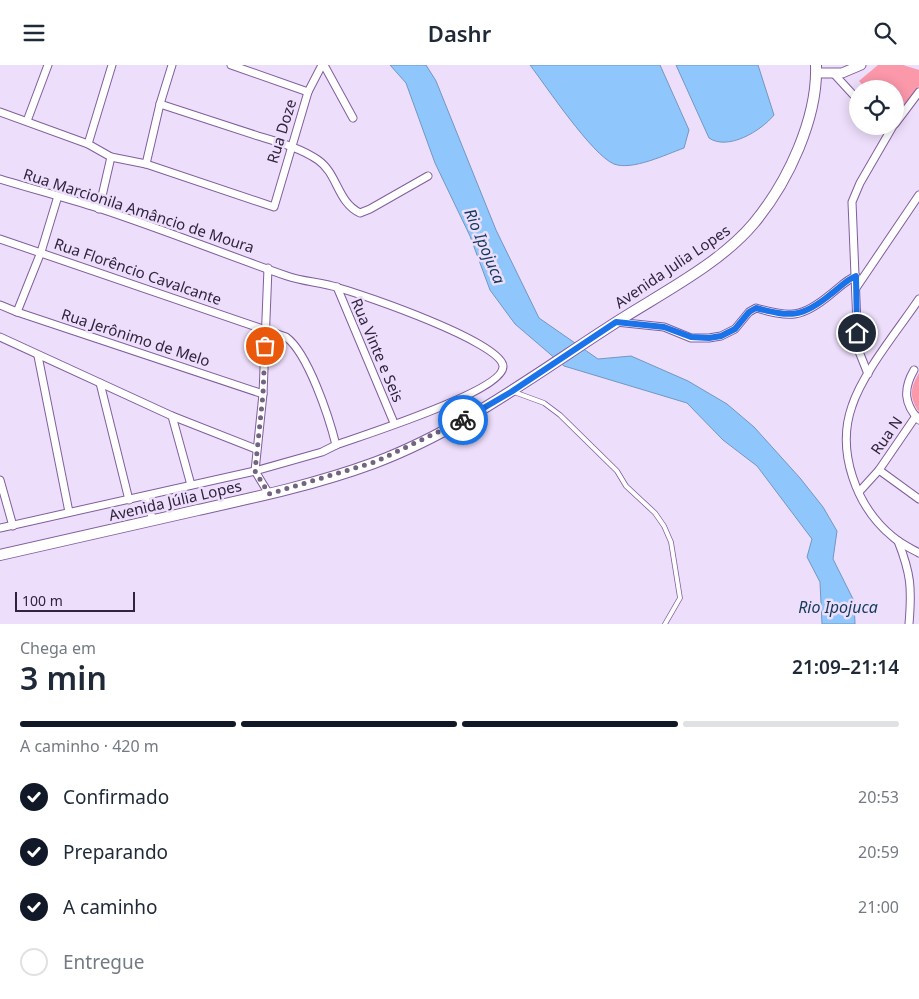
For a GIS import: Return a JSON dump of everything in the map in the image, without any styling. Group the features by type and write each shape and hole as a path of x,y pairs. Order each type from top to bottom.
{"main road":[{"name":"Avenida Julia Lopes","path":"514,390 710,261 753,224 784,180 796,155 812,103 817,69"},
{"name":"Avenida Júlia Lopes","path":"0,555 269,494 375,462 452,426 514,390"}],"street":[{"path":"27,121 48,65"},
{"path":"88,144 112,65"},
{"path":"0,112 88,144 111,157 146,163 160,104 172,65"},
{"path":"232,65 308,92"},
{"path":"323,65 353,118"},
{"name":"Rua Doze","path":"146,163 274,207 290,146 308,92 323,65"},
{"path":"835,75 861,65"},
{"path":"817,69 835,75 849,90"},
{"path":"904,112 919,92"},
{"path":"160,104 290,146 324,165 342,198 354,210 360,213 428,176"},
{"path":"868,374 858,349 852,201 855,192 887,135"},
{"path":"99,209 111,157"},
{"name":"Rua Marcionila Amâncio de Moura","path":"0,179 99,209 268,268 288,277 337,287 446,328 483,346 497,356 503,364 502,373 499,377 468,395 394,423"},
{"path":"856,288 919,195"},
{"path":"17,312 41,252 58,196"},
{"name":"Rua Florêncio Cavalcante","path":"0,239 286,337 301,353 326,412 336,445"},
{"path":"268,268 263,394 255,471 269,494"},
{"path":"612,324 664,327 691,337 721,336 735,329 749,312 756,308 774,313 801,314 830,295 849,279 856,276"},
{"name":"Rua Vinte e Seis","path":"337,287 394,423"},
{"path":"918,301 868,374 852,406 849,418 848,466 859,492 883,527 898,540 919,553"},
{"name":"Rua Jerônimo de Melo","path":"0,305 263,394"},
{"path":"0,337 172,416 256,449"},
{"path":"38,356 69,512"},
{"path":"914,370 905,392 907,403 917,418"},
{"path":"100,383 129,501"},
{"path":"172,416 191,485"},
{"name":"Rua N","path":"859,492 917,418"},
{"path":"0,528 69,512 129,501 255,471 322,452 394,423"},
{"name":"Rua N","path":"878,470 919,499"},
{"path":"0,480 13,526"},
{"path":"145,496 154,520"},
{"path":"898,540 909,569 912,591 909,624"}],"lane":[{"path":"514,390 544,403 560,415 617,471 626,486 655,513 664,526 671,542 680,597 665,624"}],"shaded area":[{"path":"878,65 903,65 919,70 919,86 904,105 904,80 860,80"},
{"path":"919,373 919,412 912,397 912,388"}],"water":[{"name":"Rio Ipojuca","path":"390,65 426,65 436,81 496,230 539,318 598,359 631,356 688,381 727,404 754,427 800,478 823,507 837,531 833,559 854,601 855,624 822,624 820,582 807,557 812,539 757,466 723,440 687,403 564,366 515,324 490,290 470,236 435,163 406,83"},
{"path":"530,65 660,65 689,130 684,148 640,164 621,166 614,164 594,148 582,134"},
{"path":"676,65 758,65 774,115 753,133 734,141 725,142 709,138"}],"way so far":[{"path":"265,346 263,394 255,471 269,494 318,481 375,462 415,445 463,420"}],"route":[{"path":"463,420 511,392 616,322 664,327 677,334 691,337 709,338 721,336 735,329 749,312 756,308 774,313 801,314 830,295 849,279 856,276 857,333"}]}
